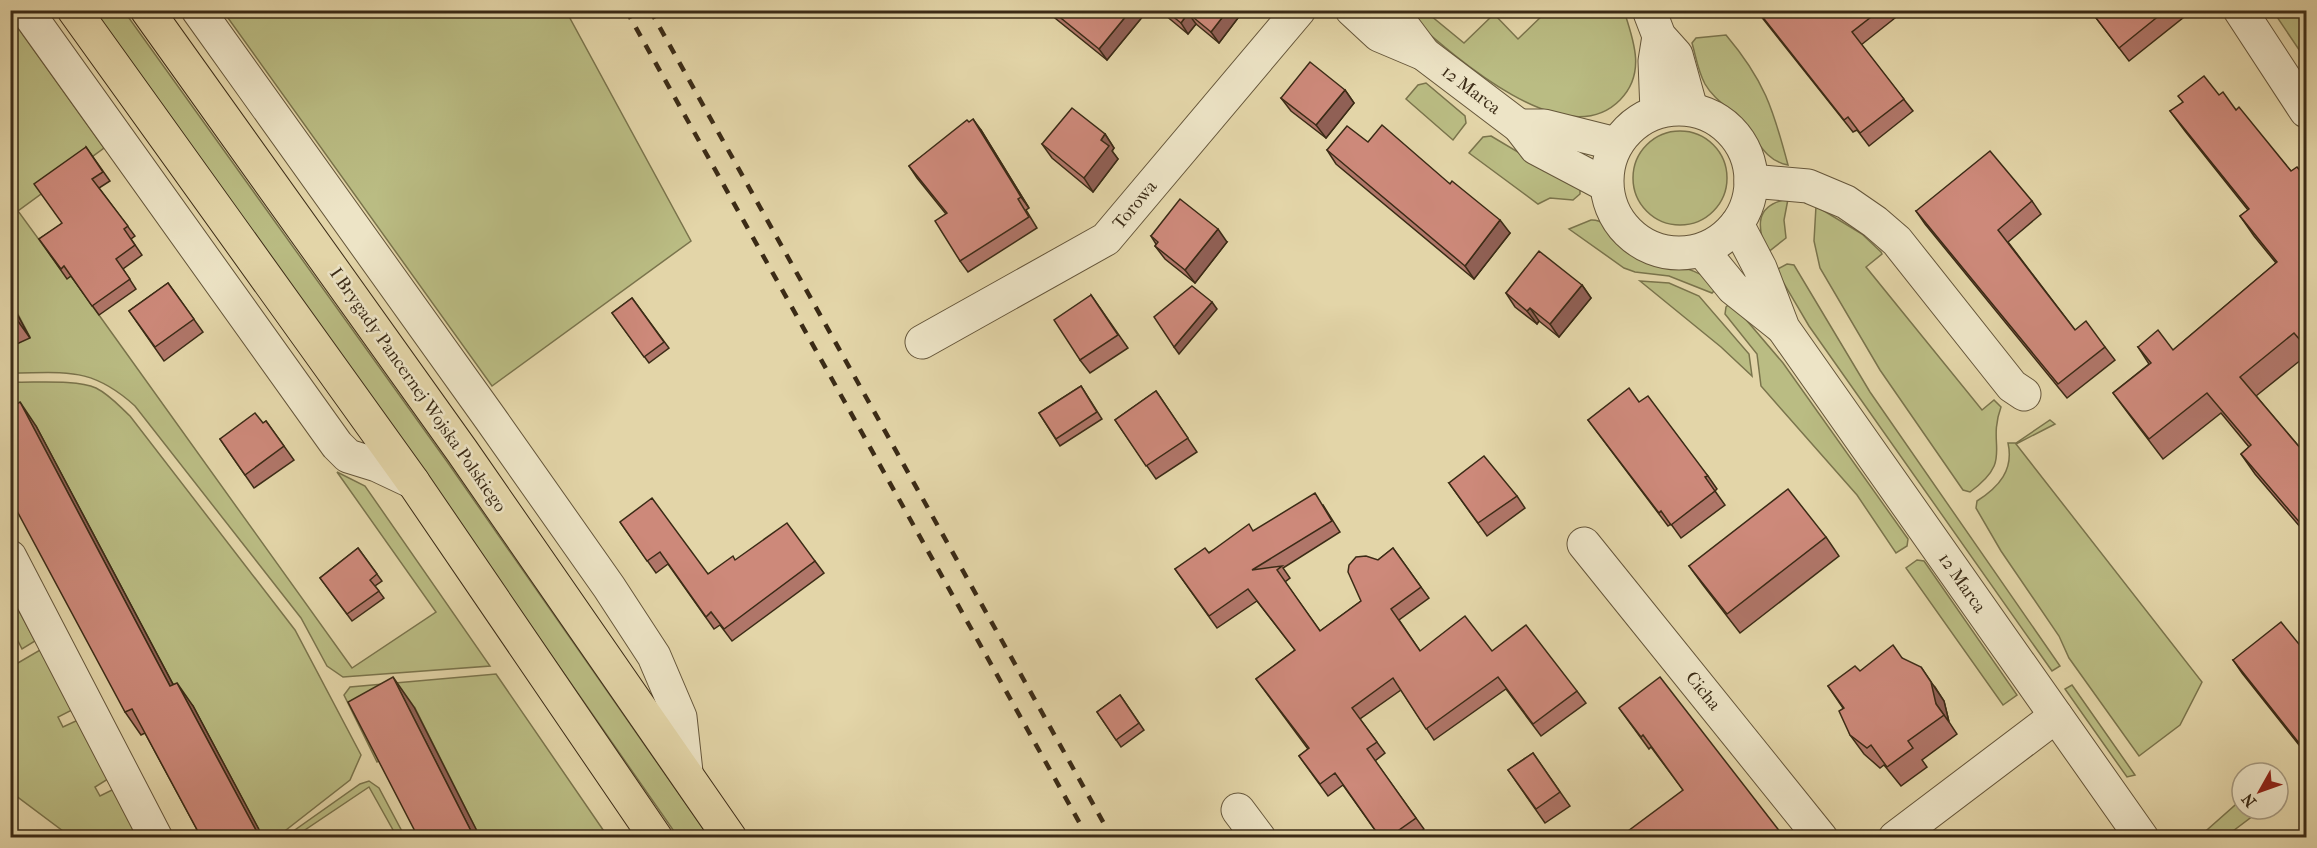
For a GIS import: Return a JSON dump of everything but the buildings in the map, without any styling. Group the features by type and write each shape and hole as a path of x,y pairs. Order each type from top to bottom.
{"main road":[{"path":"74,10 413,482 656,837"},
{"name":"I Brygady Pancernej Wojska Polskiego","path":"147,10 456,441 730,837"}],"street":[{"path":"26,10 337,445 348,456 377,465 413,482"},
{"name":"I Brygady Pancernej Wojska Polskiego","path":"198,10 490,418 648,646 665,678 680,717 686,772"},
{"name":"Torowa","path":"922,342 1106,239 1299,10"},
{"name":"12 Marca","path":"1352,10 1379,35 1424,54 1520,126 1536,148 1606,185"},
{"name":"12 Marca","path":"1391,10 1424,54"},
{"path":"2240,10 2307,111"},
{"path":"1654,23 1676,55 1690,109"},
{"path":"1654,23 1657,111"},
{"path":"1690,109 1710,115 1727,127 1740,142 1749,160 1751,181 1745,211 1737,224 1721,240 1702,250 1680,254 1657,250 1637,240 1621,225 1610,205 1606,185 1608,164 1616,144 1627,130 1657,111 1690,109"},
{"name":"12 Marca","path":"1520,126 1544,126 1616,144"},
{"path":"1751,181 1808,186 1846,202 1870,218 1897,241 2012,386 2024,394"},
{"name":"12 Marca","path":"1737,224 1760,268 1783,328 2142,837"},
{"name":"12 Marca","path":"1702,250 1733,288 1783,328"},
{"name":"Cicha","path":"1584,544 1821,837"},
{"path":"10,557 156,837"},
{"path":"1895,837 2056,716"},
{"path":"1238,810 1259,837"}],"green space":[{"path":"93,11 124,11 448,463 709,837 678,837 427,477"},
{"path":"223,11 566,11 691,241 492,386"},
{"path":"1403,11 1425,11 1464,43 1494,14 1518,39 1547,11 1624,11 1636,57 1633,79 1620,100 1596,114 1568,116 1538,107 1506,92 1447,49"},
{"path":"2273,11 2306,11 2306,60"},
{"path":"11,18 104,148 18,211 67,278 71,276 352,668 436,612 337,472 365,486 490,666 343,677 327,666 301,618 135,406 105,384 77,374 11,373 10,347 30,337 11,301"},
{"path":"1726,35 1750,66 1766,96 1788,165 1771,158 1744,123 1712,94 1705,84 1692,43 1696,38"},
{"path":"1426,83 1465,116 1466,123 1453,140 1406,99 1418,85"},
{"path":"1680,131 1698,134 1713,145 1724,160 1727,178 1724,196 1713,211 1698,222 1680,225 1662,222 1647,211 1636,196 1633,178 1636,160 1647,145 1662,134"},
{"path":"1491,136 1580,189 1580,194 1573,200 1550,198 1538,204 1469,153 1483,137"},
{"path":"1788,199 1784,220 1786,238 1767,253 1761,234 1761,218 1769,206"},
{"path":"1816,206 1862,234 1881,252 1882,254 1866,267 1982,410 1994,400 2001,407 1997,421 1996,461 1984,481 1970,492 1963,490 1880,370 1820,268 1814,241"},
{"path":"1591,220 1604,223 1630,248 1647,258 1697,273 1718,287 1712,293 1669,276 1635,272 1624,268 1569,229"},
{"path":"1787,264 1794,265 1870,392 2060,666 2052,671 1809,326 1776,270"},
{"path":"1640,281 1669,283 1699,296 1749,354 1752,376 1721,347"},
{"path":"1731,302 1783,363 1908,539 1907,546 1896,553 1857,495 1761,386 1757,354 1725,314 1726,307"},
{"path":"11,382 78,383 96,388 114,401 130,416 295,630 361,755 350,780 277,837 263,837 186,709 11,440"},
{"path":"2050,420 2055,424 2016,444 2202,682 2180,725 2139,756 2069,658 2059,636 2001,551 1976,508 1977,501 1998,484 2007,470 2008,443 2016,443"},
{"path":"1917,560 1924,561 2017,695 2003,705 1906,568"},
{"path":"10,594 35,641 22,649 11,627"},
{"path":"40,650 72,710 58,717 63,727 78,720 108,779 95,787 100,796 114,789 140,837 71,837 11,792 11,667"},
{"path":"496,674 608,837 480,837 415,708 383,759 377,762 344,695 350,687"},
{"path":"2072,685 2135,775 2127,777 2065,689"},
{"path":"369,781 379,788 405,837 397,837 369,787 299,834 304,837 285,837 360,784"},
{"path":"2230,810 2230,821 2246,821 2225,837 2199,837"}],"railway":[{"path":"626,10 1088,838"},
{"path":"650,10 1112,838"}]}
